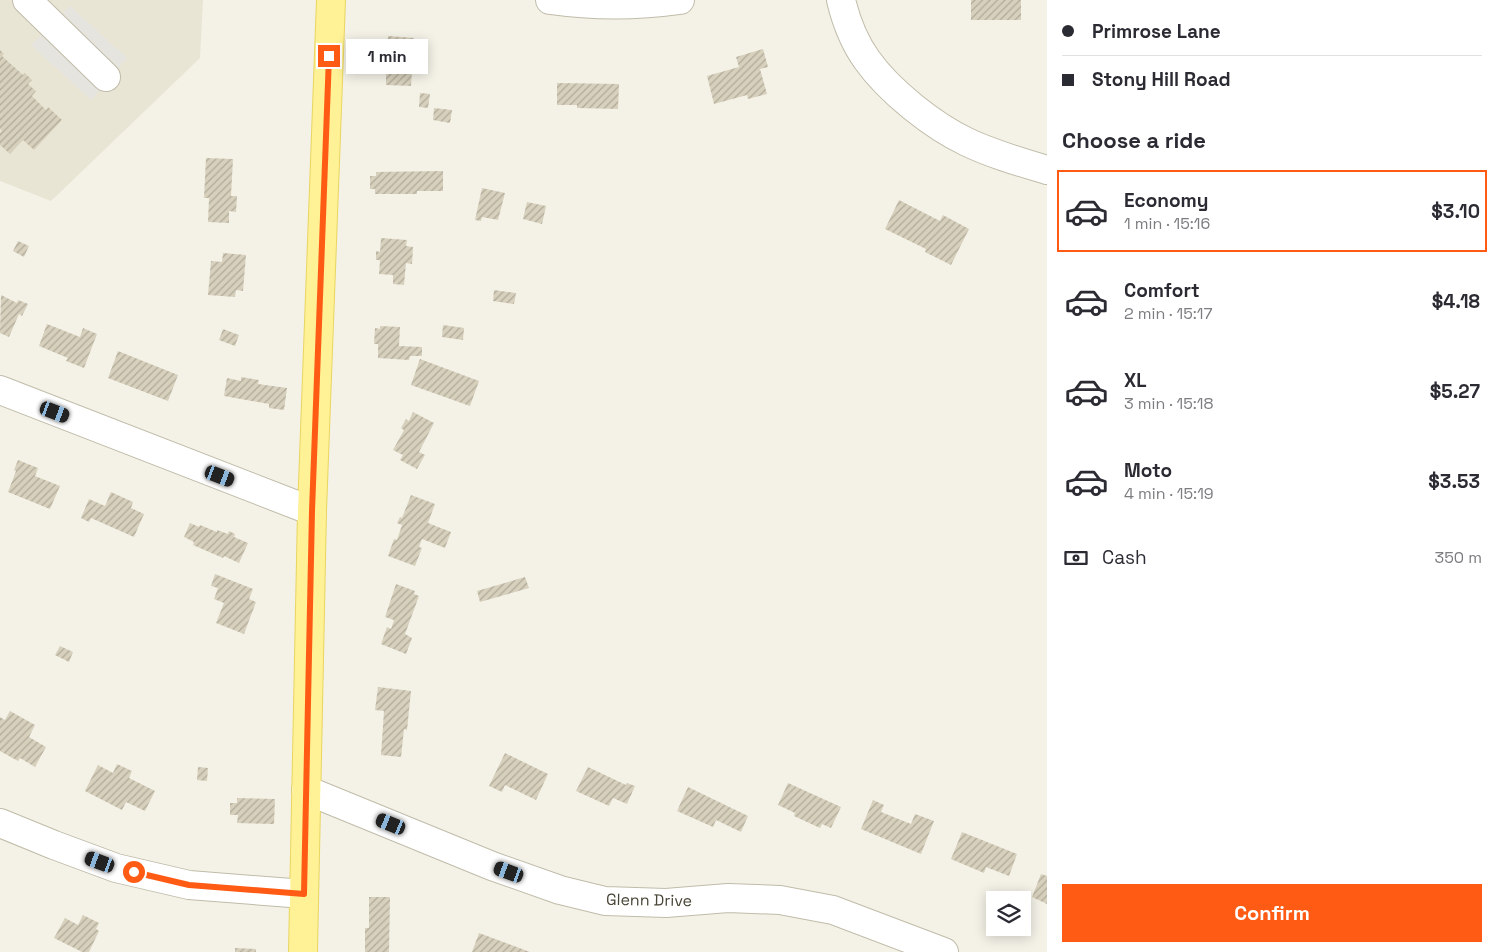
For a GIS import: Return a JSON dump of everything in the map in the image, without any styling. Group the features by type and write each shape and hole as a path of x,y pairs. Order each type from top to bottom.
{"main road":[{"path":"303,952 312,511 331,0"}],"street":[{"path":"27,0 106,77"},
{"path":"550,0 605,5 647,4 680,0"},
{"path":"841,0 847,22 866,60 896,92 929,119 967,142 1047,170"},
{"path":"0,390 312,511"},
{"name":"Glenn Drive","path":"306,790 492,866 560,890 605,901 666,903 728,898 780,900 832,910 944,952"},
{"path":"0,822 54,846 116,868 189,885 304,894"}],"shaded area":[{"path":"0,0 203,0 200,58 51,201 0,181"},
{"path":"70,6 127,58 91,100 31,45"}],"building":[{"path":"971,0 1021,0 1021,20 971,20"},
{"path":"388,36 414,38 411,86 386,85 386,71 381,70 382,51 387,51"},
{"path":"763,49 768,67 760,69 767,94 748,99 747,95 714,104 707,76 739,67 736,57"},
{"path":"0,50 4,54 2,56 23,75 25,73 32,80 28,84 36,91 32,96 46,110 48,107 62,120 34,150 23,140 10,154 0,145 0,133 2,131 0,129"},
{"path":"557,83 619,84 618,109 577,108 577,105 557,105"},
{"path":"420,93 430,94 428,108 419,107"},
{"path":"434,108 452,110 450,123 433,120"},
{"path":"206,158 233,159 231,196 237,196 236,212 229,211 229,223 208,222 209,198 204,198"},
{"path":"443,171 443,191 417,191 417,194 375,194 375,189 370,189 370,176 376,176 376,172"},
{"path":"482,188 505,193 498,220 482,217 481,221 475,220"},
{"path":"899,200 940,221 943,215 969,229 951,265 925,252 926,249 885,229"},
{"path":"527,202 546,206 542,224 523,219"},
{"path":"381,238 407,240 406,246 413,247 412,264 406,263 404,285 393,284 393,275 379,274 380,260 376,260 376,251 380,252"},
{"path":"18,241 29,246 24,257 13,251"},
{"path":"223,253 246,255 243,291 236,290 235,297 208,295 211,261 222,262"},
{"path":"494,290 516,293 514,304 493,301"},
{"path":"1,295 17,303 18,300 28,304 22,316 19,314 9,337 0,333"},
{"path":"47,324 80,337 83,328 97,334 84,368 66,361 68,358 39,346"},
{"path":"443,325 464,328 463,340 442,337"},
{"path":"380,326 400,327 399,346 422,347 422,356 410,356 409,360 378,358 378,344 374,344 375,328 380,329"},
{"path":"223,329 239,335 235,346 219,340"},
{"path":"118,351 178,375 168,401 108,378"},
{"path":"420,359 479,381 470,406 411,385"},
{"path":"241,377 259,380 258,384 287,388 284,410 269,408 269,404 224,396 227,378 241,381"},
{"path":"413,412 434,423 419,452 425,455 417,469 400,460 403,455 393,450 404,430 401,428 406,419 409,421"},
{"path":"18,460 38,468 35,476 60,486 50,509 8,492"},
{"path":"111,492 133,502 131,508 144,514 134,537 91,518 89,522 81,518 89,499 105,506"},
{"path":"411,495 435,504 428,523 451,532 445,548 422,539 419,547 422,548 415,566 388,556 394,539 397,540 402,525 397,523 400,517 402,518"},
{"path":"190,523 217,532 217,530 228,534 229,531 235,534 234,537 248,543 239,563 193,545 194,542 184,537"},
{"path":"215,574 253,589 249,599 256,602 244,634 216,623 224,603 214,599 218,588 211,586"},
{"path":"525,577 529,588 480,602 477,591"},
{"path":"396,584 415,591 414,594 419,596 405,634 412,638 406,654 381,644 387,627 391,629 394,620 385,617"},
{"path":"60,646 73,652 69,662 55,655"},
{"path":"378,687 411,691 407,730 404,729 401,757 381,755 384,711 375,710"},
{"path":"10,711 35,725 29,737 46,747 35,767 20,758 18,761 0,751 0,717 5,720"},
{"path":"505,753 548,774 536,800 505,785 502,792 489,786"},
{"path":"117,764 132,771 129,778 155,791 145,811 126,802 122,810 85,791 98,765 113,773"},
{"path":"198,767 208,768 207,781 197,780"},
{"path":"588,767 626,785 627,783 635,786 627,804 613,798 609,806 576,791"},
{"path":"788,783 841,807 831,828 822,824 820,828 794,816 795,813 778,805"},
{"path":"688,787 748,816 741,832 716,820 713,827 677,811"},
{"path":"237,798 275,799 274,824 237,823 238,815 230,815 230,803 237,803"},
{"path":"873,800 884,805 881,812 911,824 915,814 934,821 921,854 861,829"},
{"path":"962,832 1017,854 1009,876 986,867 984,873 951,859"},
{"path":"1041,874 1047,876 1047,904 1032,897"},
{"path":"369,897 390,897 389,952 365,952 365,928 369,928"},
{"path":"83,915 99,923 96,929 99,931 89,952 82,952 54,938 65,918 78,925"},
{"path":"479,933 530,952 472,952"},
{"path":"235,948 256,949 256,952 235,952"}],"route":[{"path":"134,872 189,885 304,894 312,511 329,56"}]}
